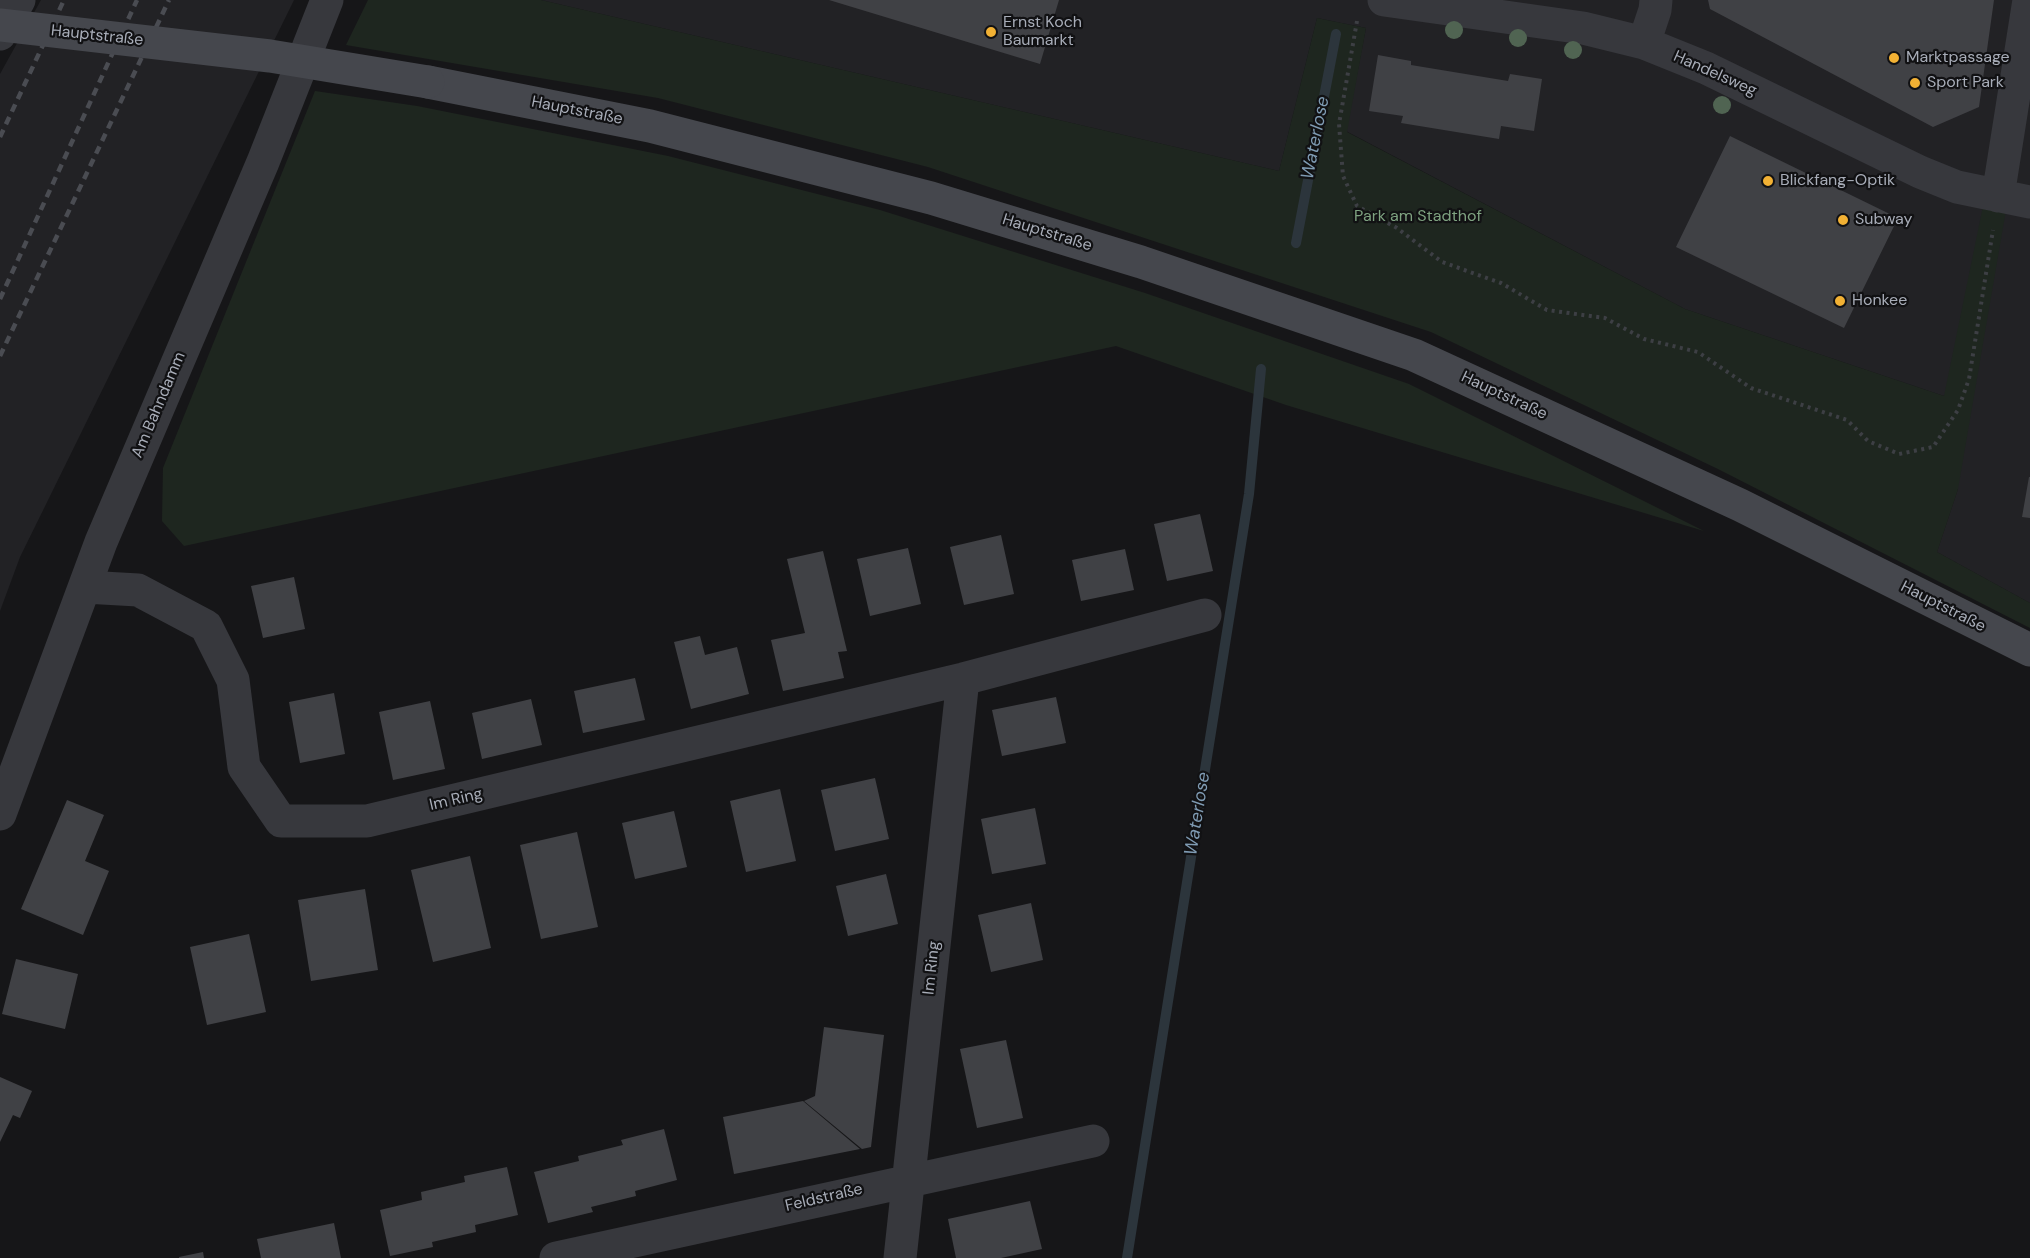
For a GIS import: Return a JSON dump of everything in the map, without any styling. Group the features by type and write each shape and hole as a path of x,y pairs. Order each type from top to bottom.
{"main road":[{"name":"Hauptstraße","path":"0,25 270,56 428,82 650,126 931,198 1141,261 1414,355 1740,505 2030,651"}],"street":[{"path":"0,34 19,0"},
{"name":"Am Bahndamm","path":"0,814 101,542 263,162 327,0"},
{"path":"1644,43 1656,0"},
{"path":"1998,196 2029,0"},
{"name":"Handelsweg","path":"1372,6 1583,28 1644,43 1706,68 1920,172 1957,187 2030,202"},
{"name":"Im Ring","path":"85,587 138,590 206,626 233,680 244,767 281,821 367,821 963,679 1205,615"},
{"name":"Im Ring","path":"900,1258 963,679"},
{"name":"Feldstraße","path":"556,1258 909,1179 1093,1141"}],"path":[{"path":"1372,6 1339,124 1343,176 1357,206 1397,228 1442,262 1501,283 1546,310 1605,318 1644,339 1698,352 1751,388 1847,420 1869,441 1899,454 1934,447 1958,410 1969,379 1998,196"}],"shaded area":[{"path":"41,0 294,0 20,557 0,611 0,74"},
{"path":"541,0 2030,0 2030,603 1937,552 1958,489 1944,396 1685,309 1346,131 1366,28 1317,18 1279,171"}],"green space":[{"name":"Park am Stadthof","path":"368,0 541,0 1279,171 1317,18 1366,28 1347,132 1685,309 1944,396 1983,206 2006,210 1958,489 1937,552 2030,603 2030,628 1718,469 1431,332 928,167 658,98 346,45"},
{"path":"315,91 417,106 668,156 880,210 1145,293 1409,384 1704,531 1286,405 1116,346 184,546 162,521 163,468"}],"building":[{"name":"Ernst Koch Baumarkt","path":"829,0 1059,0 1040,64"},
{"name":"Marktpassage","path":"1708,0 1994,0 1979,107 1933,127 1710,9"},
{"path":"1378,55 1411,61 1411,65 1508,81 1510,74 1542,79 1534,131 1501,126 1499,139 1401,123 1403,116 1369,111"},
{"path":"1730,136 1898,218 1844,328 1676,247"},
{"path":"2030,477 2030,518 2022,517"},
{"path":"1200,514 1213,571 1167,581 1154,524"},
{"path":"1001,535 1014,594 964,605 950,547"},
{"path":"908,548 921,604 870,616 857,559"},
{"path":"1125,549 1134,590 1081,601 1072,560"},
{"path":"823,551 847,651 838,652 844,678 783,691 771,640 805,633 787,559"},
{"path":"294,577 305,629 263,638 251,586"},
{"path":"700,636 705,655 737,647 749,694 691,709 674,642"},
{"path":"635,678 645,720 583,733 574,691"},
{"path":"334,693 345,754 300,763 289,702"},
{"path":"1056,697 1066,743 1002,756 992,710"},
{"path":"531,699 542,745 482,759 472,713"},
{"path":"430,701 445,769 393,780 379,712"},
{"path":"875,778 889,839 835,851 821,790"},
{"path":"780,789 796,861 746,872 730,801"},
{"path":"67,800 104,815 85,861 109,871 83,935 21,909"},
{"path":"1035,808 1046,864 992,874 981,819"},
{"path":"674,811 687,867 635,879 622,823"},
{"path":"577,832 598,927 541,939 520,845"},
{"path":"470,856 491,948 433,962 411,870"},
{"path":"886,874 898,924 848,936 836,886"},
{"path":"365,889 378,970 311,981 298,900"},
{"path":"1031,903 1043,960 991,972 978,915"},
{"path":"249,934 266,1012 207,1025 190,947"},
{"path":"16,959 78,974 65,1029 2,1014"},
{"path":"824,1027 884,1035 871,1147 862,1149 804,1101 815,1096"},
{"path":"1006,1040 1023,1118 977,1128 960,1049"},
{"path":"0,1077 32,1091 20,1118 13,1115 0,1142"},
{"path":"803,1101 860,1149 734,1174 723,1117"},
{"path":"664,1129 677,1180 635,1191 636,1196 591,1207 593,1212 548,1223 534,1172 579,1161 578,1156 623,1145 621,1140"},
{"path":"507,1167 518,1215 475,1225 476,1232 432,1242 433,1247 390,1256 380,1210 422,1200 421,1192 465,1182 464,1176"},
{"path":"1030,1201 1042,1249 1001,1258 956,1258 948,1219"},
{"path":"334,1223 341,1258 261,1258 257,1239"},
{"path":"203,1252 204,1258 179,1258 179,1257"}],"waterway":[{"name":"Waterlose","path":"1296,243 1336,34"},
{"name":"Waterlose","path":"1127,1258 1249,494 1261,369"}],"railway":[{"path":"0,137 64,0"},
{"path":"0,299 137,0"},
{"path":"0,356 169,0"}],"place":[{"name":"Ernst Koch Baumarkt","path":"991,32"},
{"name":"Marktpassage","path":"1894,58"},
{"name":"Sport Park","path":"1915,83"},
{"name":"Blickfang-Optik","path":"1768,181"},
{"name":"Subway","path":"1843,220"},
{"name":"Honkee","path":"1840,301"}]}
